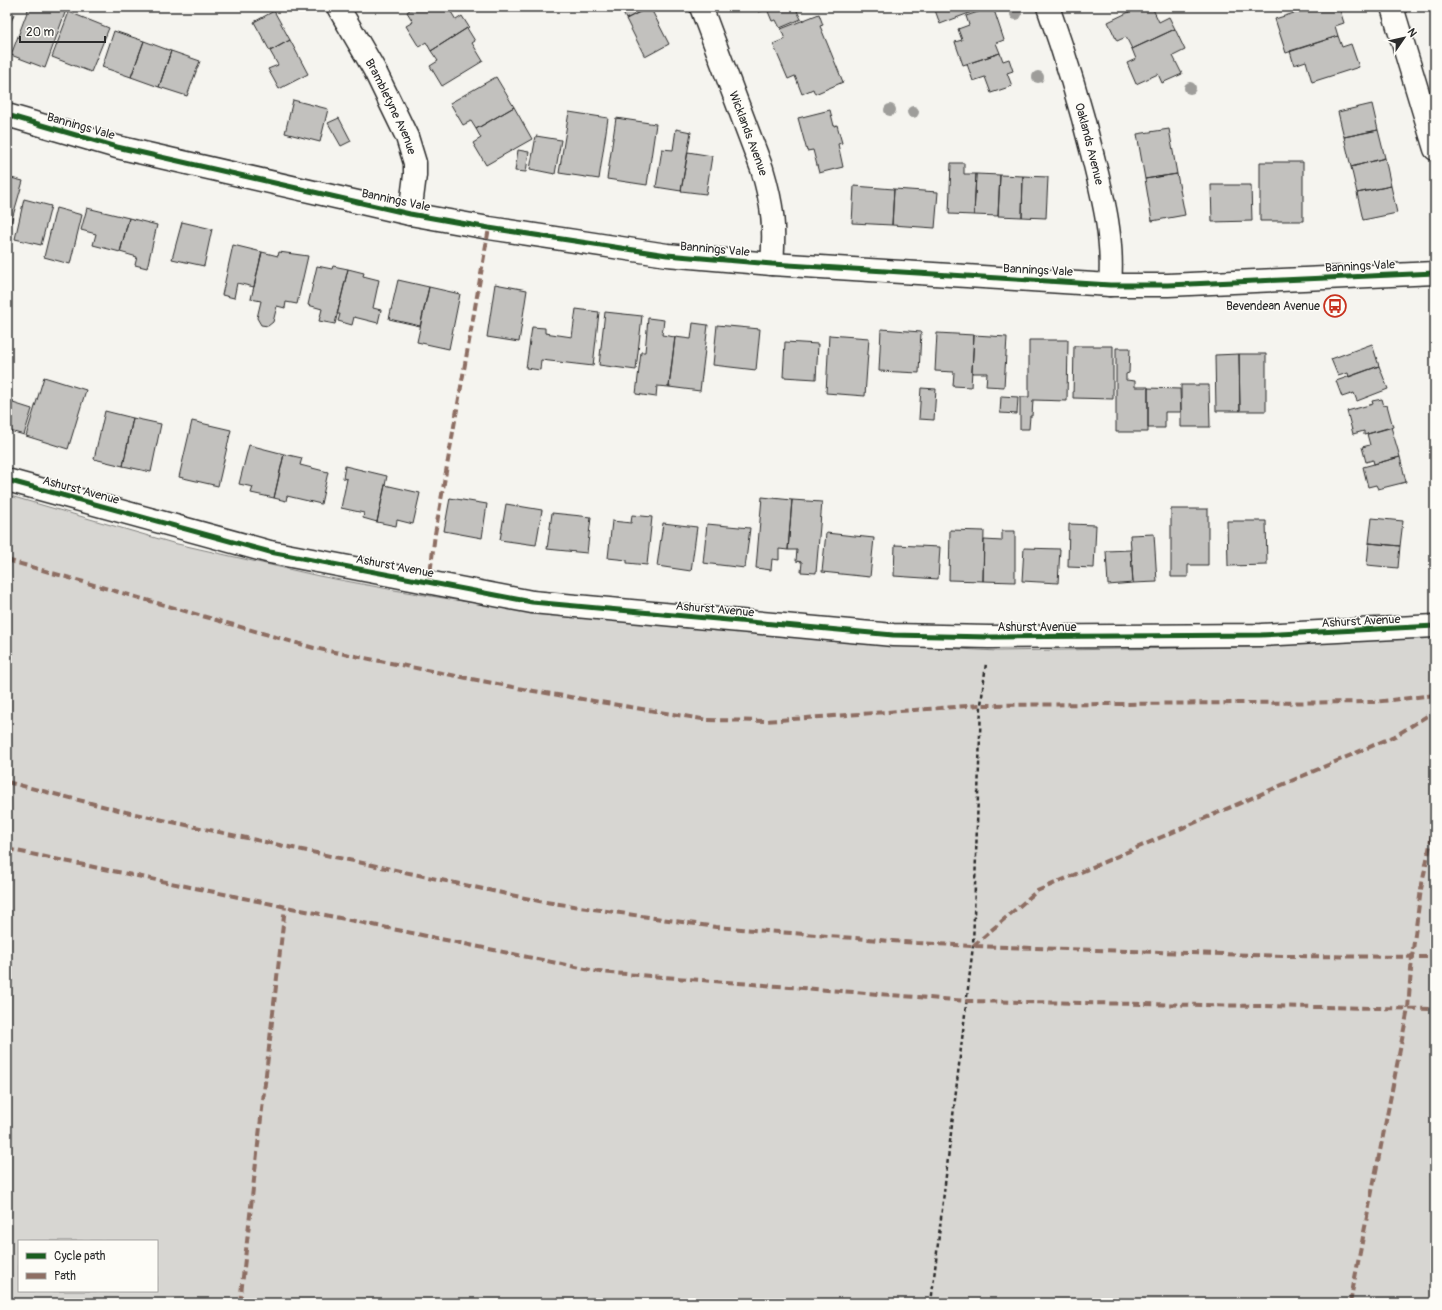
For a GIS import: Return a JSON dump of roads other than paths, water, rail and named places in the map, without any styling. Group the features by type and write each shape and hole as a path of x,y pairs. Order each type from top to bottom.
{"street":[{"name":"Brambletyne Avenue","path":"338,7 374,69 407,137 415,163 410,214"},
{"name":"Wicklands Avenue","path":"701,7 769,191 774,232 772,264"},
{"name":"Oaklands Avenue","path":"1048,7 1074,87 1106,210 1110,232 1110,285"},
{"path":"1392,7 1435,149"},
{"name":"Bannings Vale","path":"7,115 117,147 410,214 489,228 666,255 772,264 1110,285 1168,285 1435,273"},
{"name":"Ashurst Avenue","path":"7,480 270,552 532,602 893,635 990,637 1261,635 1435,626"}],"place":[{"name":"Bevendean Avenue","path":"1335,306"}]}
